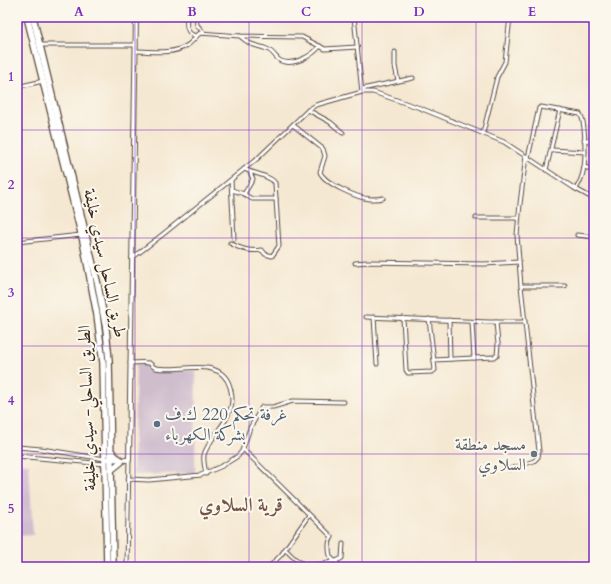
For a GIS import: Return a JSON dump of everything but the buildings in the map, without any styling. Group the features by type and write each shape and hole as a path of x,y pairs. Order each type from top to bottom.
{"highway":[{"name":"الطريق الساحلي- سيدي خليفة","path":"27,17 82,235 92,286 103,363 109,463 107,567"},
{"name":"طريق الساحل سيدي خليفة","path":"33,17 103,308 109,360 111,451 109,463 113,567"},
{"path":"111,451 115,456 124,461"},
{"path":"109,463 124,461"}],"street":[{"path":"127,567 128,479 124,461 130,363 136,17"},
{"path":"187,17 186,26 188,32 191,35 196,36"},
{"path":"196,17 197,25 204,33"},
{"path":"354,17 362,90"},
{"path":"483,133 497,77 504,62 510,17"},
{"path":"136,51 160,53 178,49 188,46 200,33 240,36 302,37 325,49 357,47"},
{"path":"240,36 252,45 271,51 279,60 284,62 302,59 312,54 320,46"},
{"path":"40,44 136,45"},
{"path":"395,52 398,81"},
{"path":"132,258 231,180 308,110 316,105 362,90 413,78"},
{"path":"17,87 43,81"},
{"path":"362,90 383,95 504,142 594,199"},
{"path":"510,469 534,461 538,457 539,451 517,235 527,157 539,108 541,107 580,114 582,116 584,125 584,167 576,189"},
{"path":"308,110 330,122 343,133"},
{"path":"546,170 552,150 560,110"},
{"path":"292,125 322,149 325,156 320,172 324,178 357,196 370,199 383,198"},
{"path":"584,140 594,141"},
{"path":"552,150 584,152"},
{"path":"584,167 594,170"},
{"path":"230,243 246,250 262,250 265,254 272,256 279,246 276,187 274,180 270,177 249,172 244,169"},
{"path":"244,194 253,179 249,172"},
{"path":"231,180 234,239"},
{"path":"232,190 244,194 252,199 276,199"},
{"path":"476,218 518,218"},
{"path":"17,220 19,242 82,235"},
{"path":"577,235 594,238"},
{"path":"355,263 484,264 519,262"},
{"path":"521,286 566,286"},
{"path":"366,317 472,322 525,322"},
{"path":"374,317 377,364"},
{"path":"403,318 407,372 434,372 429,319"},
{"path":"449,320 450,359"},
{"path":"472,322 474,358"},
{"path":"434,360 497,356 498,344 496,322"},
{"path":"130,363 149,363 155,368 186,369 206,367 214,369 226,377 233,399 232,404 225,421 204,456 206,474"},
{"path":"128,479 149,480 185,478 206,474 233,460 243,449 250,428 262,407 293,402 344,402"},
{"path":"17,447 41,449 109,463"},
{"path":"243,449 332,537 329,541 329,554 331,559 341,567"},
{"path":"17,456 109,463 124,461"},
{"path":"269,567 276,562 310,515"},
{"path":"285,549 302,564 317,565 342,558 343,544"}],"shaded area":[{"path":"136,364 150,364 150,371 196,371 195,473 133,475"},
{"path":"17,463 29,464 33,535 17,536"}],"place":[{"name":"غرفة تحكم 220 ك.ف بشركة الكهرباء","path":"157,424"},
{"name":"مسجد منطقة السلاوي","path":"534,454"}],"district":[{"name":"قرية السلاوي","path":"241,505"}]}
